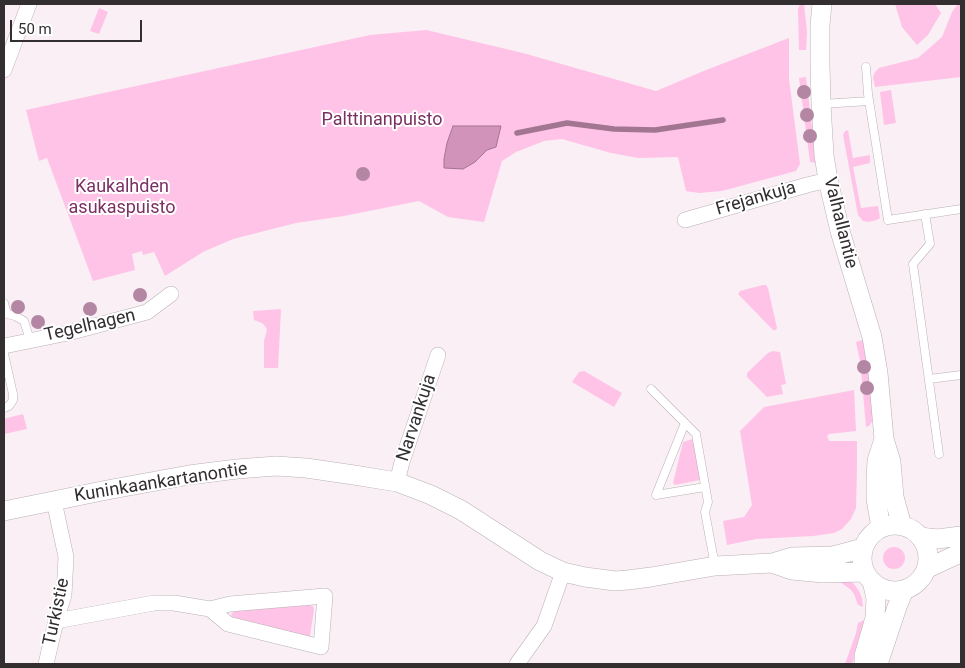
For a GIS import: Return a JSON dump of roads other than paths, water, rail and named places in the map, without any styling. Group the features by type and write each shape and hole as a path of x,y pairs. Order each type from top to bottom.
{"street":[{"path":"4,70 29,4"},
{"name":"Valhallantie","path":"822,4 820,64 824,154 840,231 872,337 878,373 884,439 891,462 894,497 902,526"},
{"name":"Frejankuja","path":"685,220 828,180"},
{"name":"Tegelhagen","path":"4,346 68,333 147,312 171,294"},
{"name":"Narvankuja","path":"397,482 438,355"},
{"name":"Valhallantie","path":"881,528 876,498 876,479 877,461 884,439"},
{"name":"Kuninkaankartanontie","path":"4,511 188,474 237,468 276,466 334,472 397,482 431,495 461,510 540,561 562,572 585,577 615,581 715,566 772,563 792,557 832,556 863,548"},
{"name":"Turkistie","path":"46,664 64,595 66,557 54,501"},
{"path":"864,664 864,656 875,618 876,598 868,577 862,560 863,548 870,536 881,528 895,525 912,530 920,536 927,552 926,569 911,587 904,590 887,590 878,587 868,577"},
{"path":"920,536 937,539 961,536"},
{"path":"926,569 961,554"},
{"name":"Kuninkaankartanontie","path":"772,563 792,570 868,577"},
{"path":"517,664 544,626 562,572"},
{"path":"878,664 904,590"},
{"path":"56,620 154,603 174,603 210,609 230,604 325,596 320,647 228,624 210,609"}],"lane":[{"path":"866,67 888,220 961,209"},
{"path":"821,104 870,101"},
{"path":"925,214 930,244 913,264 939,454"},
{"path":"4,303 6,314 24,321 30,340"},
{"path":"4,354 13,394 13,400 9,406 4,408"},
{"path":"929,379 961,375"},
{"path":"650,389 696,434 708,502 706,512 715,566"},
{"path":"685,423 656,495 705,487"}],"waterway":[{"path":"517,133 567,123 614,129 655,130 723,120"}],"park label":[{"name":"Palttinanpuisto","path":"382,120"},
{"name":"Kaukalhden asukaspuisto","path":"122,197"}]}
